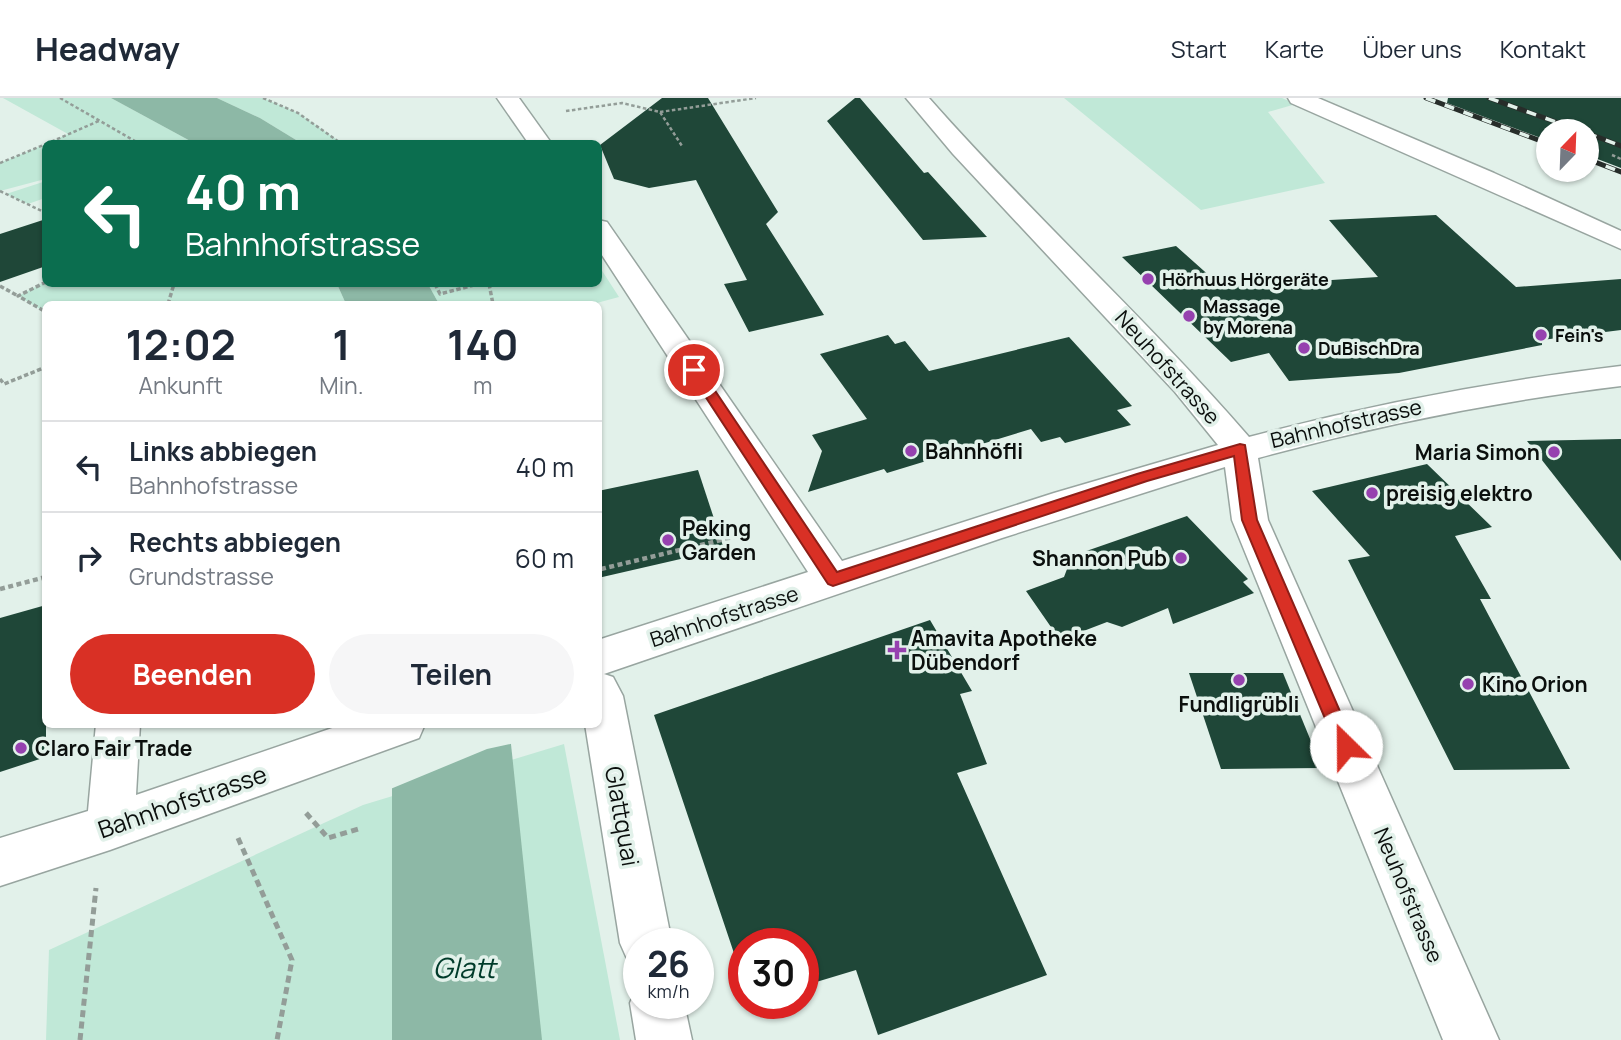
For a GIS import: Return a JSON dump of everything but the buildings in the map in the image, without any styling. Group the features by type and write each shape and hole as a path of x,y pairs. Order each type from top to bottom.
{"street":[{"path":"508,98 538,140"},
{"name":"Neuhofstrasse","path":"917,98 961,149 1186,385 1240,449 1250,520 1471,1040"},
{"path":"1299,98 1486,178 1621,240"},
{"path":"602,234 833,579"},
{"name":"Bahnhofstrasse","path":"602,657 1142,478 1240,449 1355,419 1616,368"},
{"name":"Glattquai","path":"602,695 643,928"},
{"path":"110,827 118,728"},
{"name":"Bahnhofstrasse","path":"0,862 110,827 391,728"},
{"path":"660,1019 664,1040"}],"path":[{"path":"60,98 134,140"},
{"path":"263,98 298,113 336,140"},
{"path":"524,119 622,103 660,112 756,98"},
{"path":"660,112 682,146"},
{"path":"55,140 102,120"},
{"path":"0,163 42,146"},
{"path":"1612,155 1621,159"},
{"path":"0,191 42,211"},
{"path":"18,296 42,284"},
{"path":"0,286 42,310"},
{"path":"436,287 440,294 467,287"},
{"path":"0,292 7,290"},
{"path":"0,379 4,384 42,369"},
{"path":"602,569 721,540"},
{"path":"0,589 42,578"},
{"path":"304,810 328,838 362,828"},
{"path":"237,835 292,960 277,1040"},
{"path":"80,1040 88,942 97,885"}],"shaded area":[{"path":"3,98 111,98 188,140 55,140 68,134"},
{"path":"217,98 263,98 298,113 338,140 296,140 260,118"},
{"path":"1064,98 1282,98 1296,104 1268,112 1325,183 1201,210"},
{"path":"42,146 42,180 0,191 0,163"},
{"path":"42,182 42,199 28,204 6,194"},
{"path":"602,271 619,297 602,302 437,301 430,287 602,287"},
{"path":"42,284 42,287 338,287 345,301 42,301 42,310 18,296"},
{"path":"564,744 620,1040 46,1040 49,950 363,805"}],"water":[{"path":"111,98 217,98 260,118 296,140 188,140"},
{"path":"338,287 430,287 437,301 345,301"},
{"name":"Glatt","path":"392,728 509,728 542,1040 392,1040"}],"pier":[{"path":"388,728 513,728 515,743 487,749 388,790"}],"railway":[{"path":"1426,98 1536,139"},
{"path":"1489,98 1548,119"},
{"path":"1600,138 1621,146"},
{"path":"1600,164 1621,172"}],"place":[{"name":"Hörhuus Hörgeräte","path":"1148,279"},
{"name":"Massage by Morena","path":"1189,316"},
{"name":"Fein's","path":"1541,335"},
{"name":"DuBischDra","path":"1304,348"},
{"name":"Bahnhöfli","path":"911,451"},
{"name":"Maria Simon","path":"1554,452"},
{"name":"preisig elektro","path":"1372,493"},
{"name":"Peking Garden","path":"668,540"},
{"name":"Shannon Pub","path":"1181,558"},
{"name":"Amavita Apotheke Dübendorf","path":"897,650"},
{"name":"Fundligrübli","path":"1239,680"},
{"name":"Kino Orion","path":"1468,684"},
{"name":"Claro Fair Trade","path":"21,748"}],"route":[{"path":"694,370 833,579 1142,478 1240,449 1250,520 1346,746"}]}
